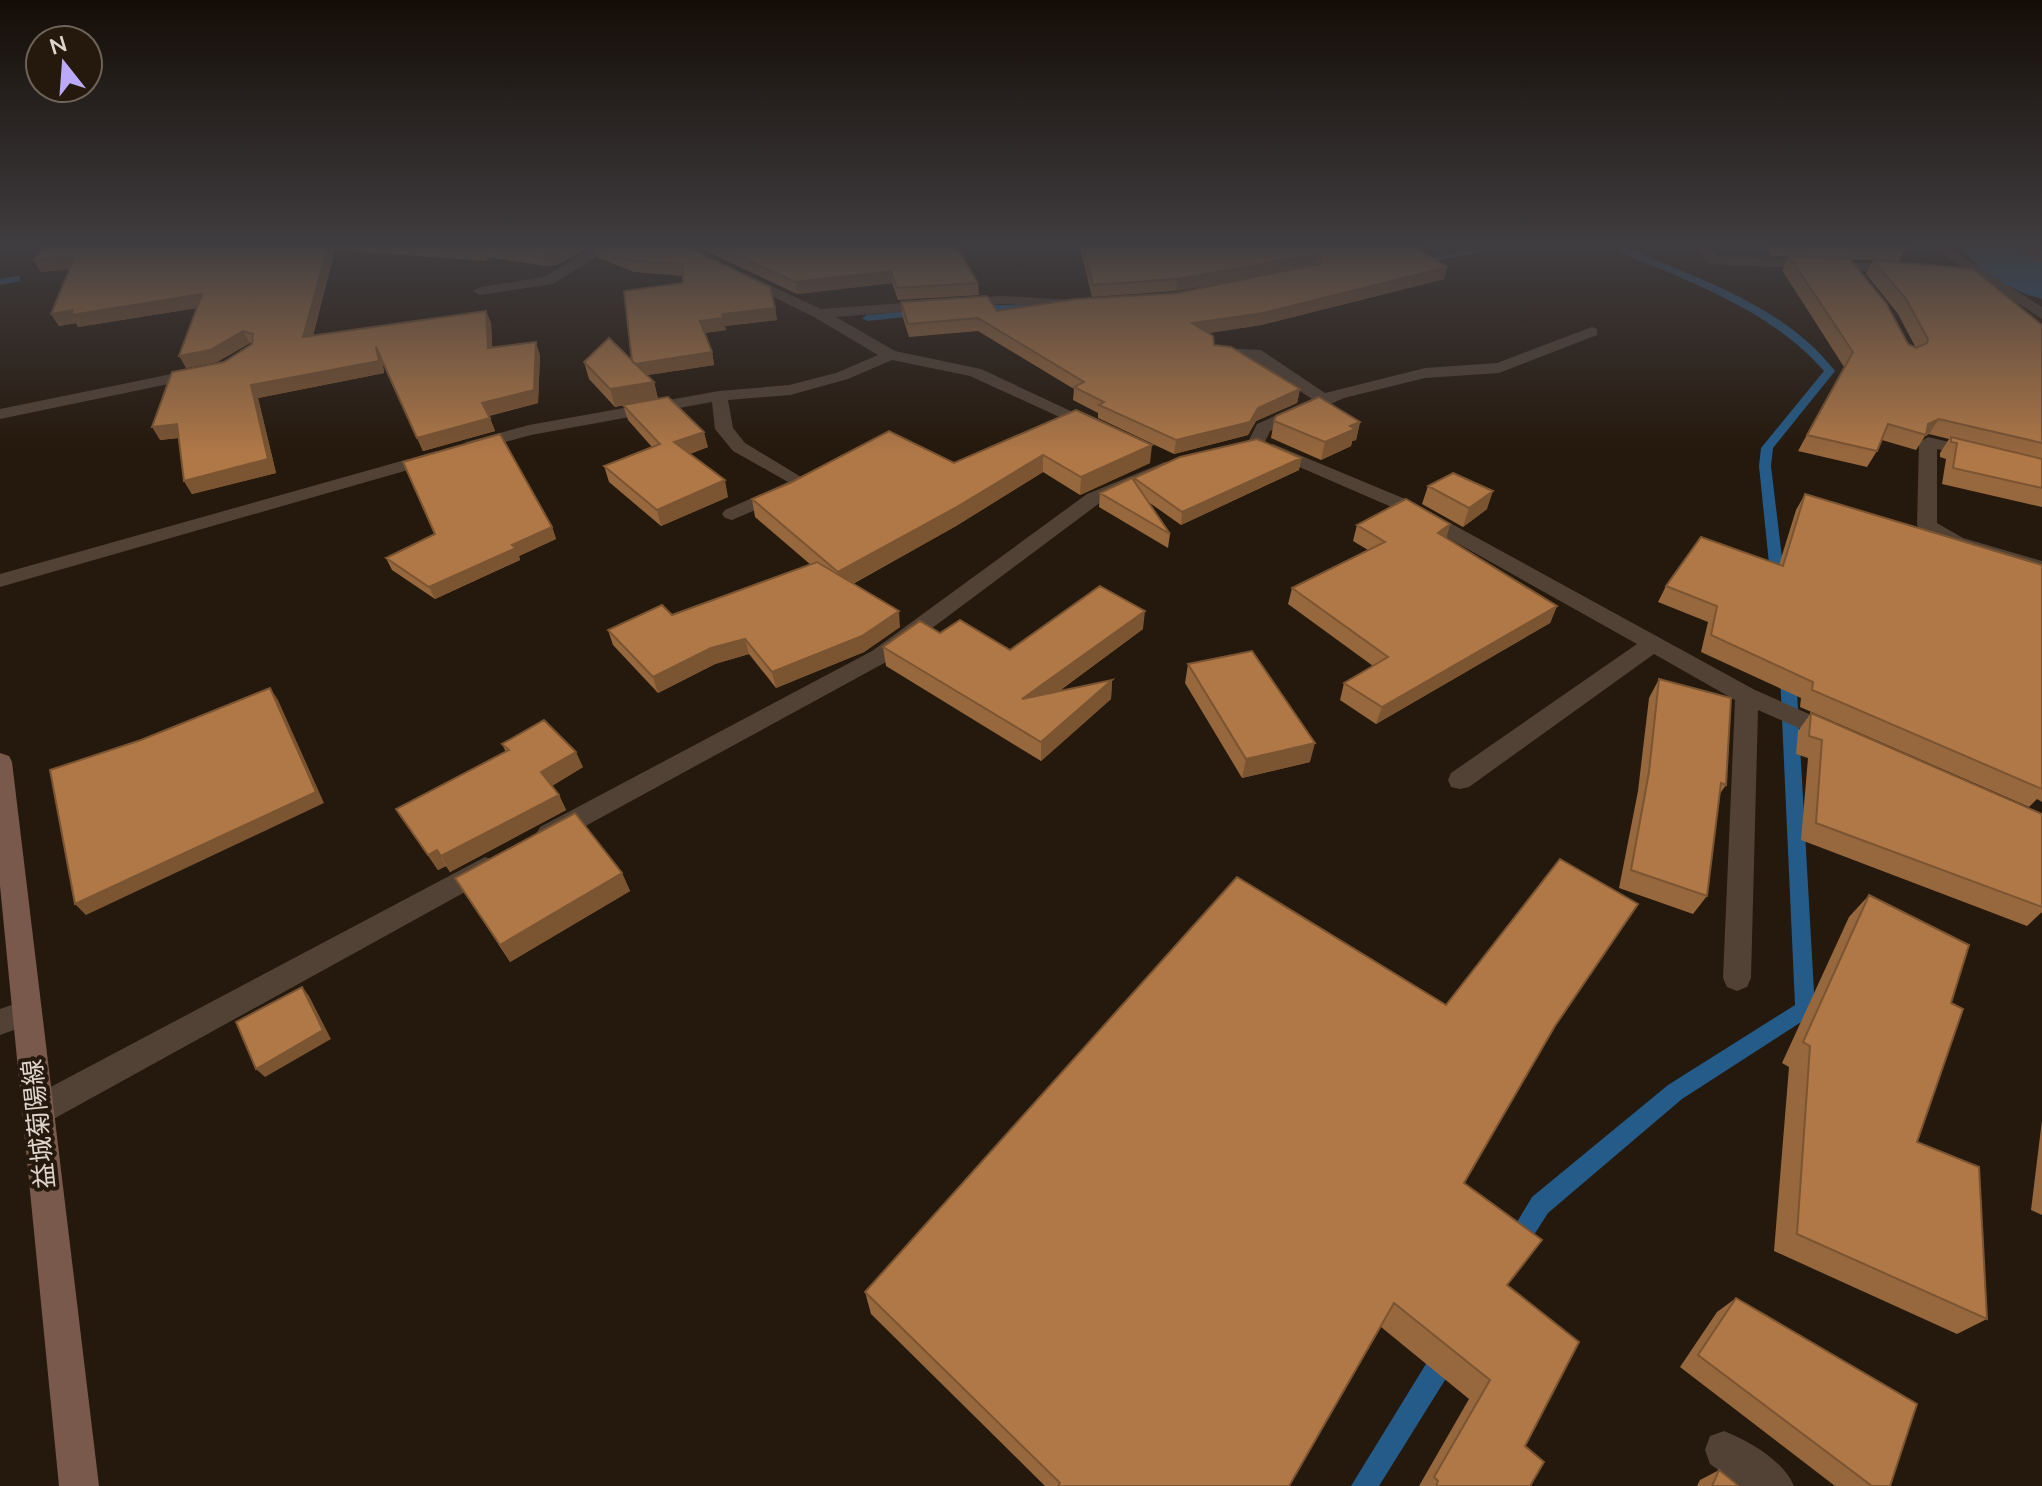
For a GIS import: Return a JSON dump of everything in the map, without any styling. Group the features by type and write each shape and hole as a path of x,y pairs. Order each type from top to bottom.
{"main road":[{"name":"益城菊陽線","path":"0,762 13,1017 37,1111 74,1483"}],"street":[{"path":"823,316 890,355 975,372 998,380 1119,438"},
{"path":"1592,332 1499,368 1425,373 1338,394 1263,428 1250,444 1403,505 1747,696 1860,746"},
{"path":"1220,353 1255,353 1324,400"},
{"path":"0,581 529,430 719,396 790,390 842,376 890,355"},
{"path":"0,414 223,369"},
{"path":"719,396 724,429 739,447 802,483 732,514"},
{"path":"1985,456 1928,442 1927,525 1956,542 2042,567"},
{"path":"37,1111 880,656 1094,498 1179,462 1145,450"},
{"path":"1460,780 1654,643"},
{"path":"1737,978 1747,696"},
{"path":"1724,1450 1774,1486"}],"building":[{"path":"194,316 309,316 303,337 448,316 486,316 488,348 536,342 534,390 482,403 490,418 417,438 376,347 379,361 251,385 268,459 184,481 177,424 152,427 172,372 224,362 252,344 253,334 243,331 210,350 179,356"},
{"path":"627,316 723,316 700,321 712,352 635,364 632,361"},
{"path":"906,316 1239,316 1192,323 1213,336 1214,345 1231,347 1300,389 1258,408 1250,422 1176,440 1099,405 1104,402 1074,387 1084,382 978,318 908,324"},
{"path":"1829,316 1893,316 1908,344 1916,348 1927,343 1928,339 1916,316 2031,316 2042,325 2042,443 1939,419 1928,424 1926,435 1888,424 1877,451 1807,435 1853,352"},
{"path":"609,338 654,382 610,389 584,362"},
{"path":"668,397 704,432 674,442 725,480 657,510 604,466 660,444 623,405"},
{"path":"1319,397 1360,422 1350,426 1355,429 1325,442 1274,421 1276,416"},
{"path":"1076,410 1152,445 1081,477 1043,455 955,508 838,572 752,499 790,483 889,431 954,463"},
{"path":"500,434 552,527 512,545 516,548 429,587 386,558 435,534 403,462"},
{"path":"1951,437 2042,459 2042,488 1953,468 1957,443 1951,442"},
{"path":"1257,439 1301,458 1182,512 1134,478 1180,457"},
{"path":"1453,473 1493,491 1469,508 1428,486"},
{"path":"1132,478 1170,534 1100,493"},
{"path":"1805,494 2042,565 2042,789 1812,690 1813,682 1711,635 1717,606 1666,586 1701,537 1783,566"},
{"path":"1406,499 1450,524 1438,533 1557,606 1382,707 1344,683 1388,657 1292,588 1385,542 1357,525"},
{"path":"817,562 899,611 862,636 772,672 745,639 711,648 653,677 608,630 662,605 672,615"},
{"path":"1100,586 1145,611 1022,699 1112,680 1041,742 883,647 920,621 940,633 960,620 1010,650"},
{"path":"1252,651 1315,743 1246,759 1188,664"},
{"path":"1659,679 1731,698 1726,785 1721,783 1707,896 1631,870 1649,772"},
{"path":"270,688 316,792 75,904 50,770 141,740"},
{"path":"1811,713 2042,814 2042,907 1816,823 1822,740 1809,736"},
{"path":"544,720 576,752 541,772 559,795 441,856 437,850 428,855 396,809 509,750 502,744"},
{"path":"575,813 622,873 500,945 455,878"},
{"path":"1560,859 1638,904 1555,1026 1464,1183 1542,1240 1507,1285 1579,1342 1525,1446 1544,1462 1530,1486 1436,1486 1438,1481 1434,1477 1490,1380 1394,1303 1289,1486 1058,1486 1060,1483 865,1292 1237,877 1446,1005"},
{"path":"1869,895 1969,945 1951,1003 1963,1009 1917,1142 1979,1167 1987,1319 1797,1234 1810,1046 1803,1042"},
{"path":"302,987 323,1030 256,1069 236,1022"},
{"path":"1736,1298 1917,1404 1890,1486 1872,1486 1698,1355"},
{"path":"1719,1470 1739,1486 1712,1486"}],"waterway":[{"path":"867,318 885,316"},
{"path":"1766,316 1788,330 1830,371 1767,448 1765,466 1778,583"},
{"path":"1515,1244 1540,1205 1675,1092 1805,1009 1788,674"},
{"path":"1364,1486 1446,1355"}]}
